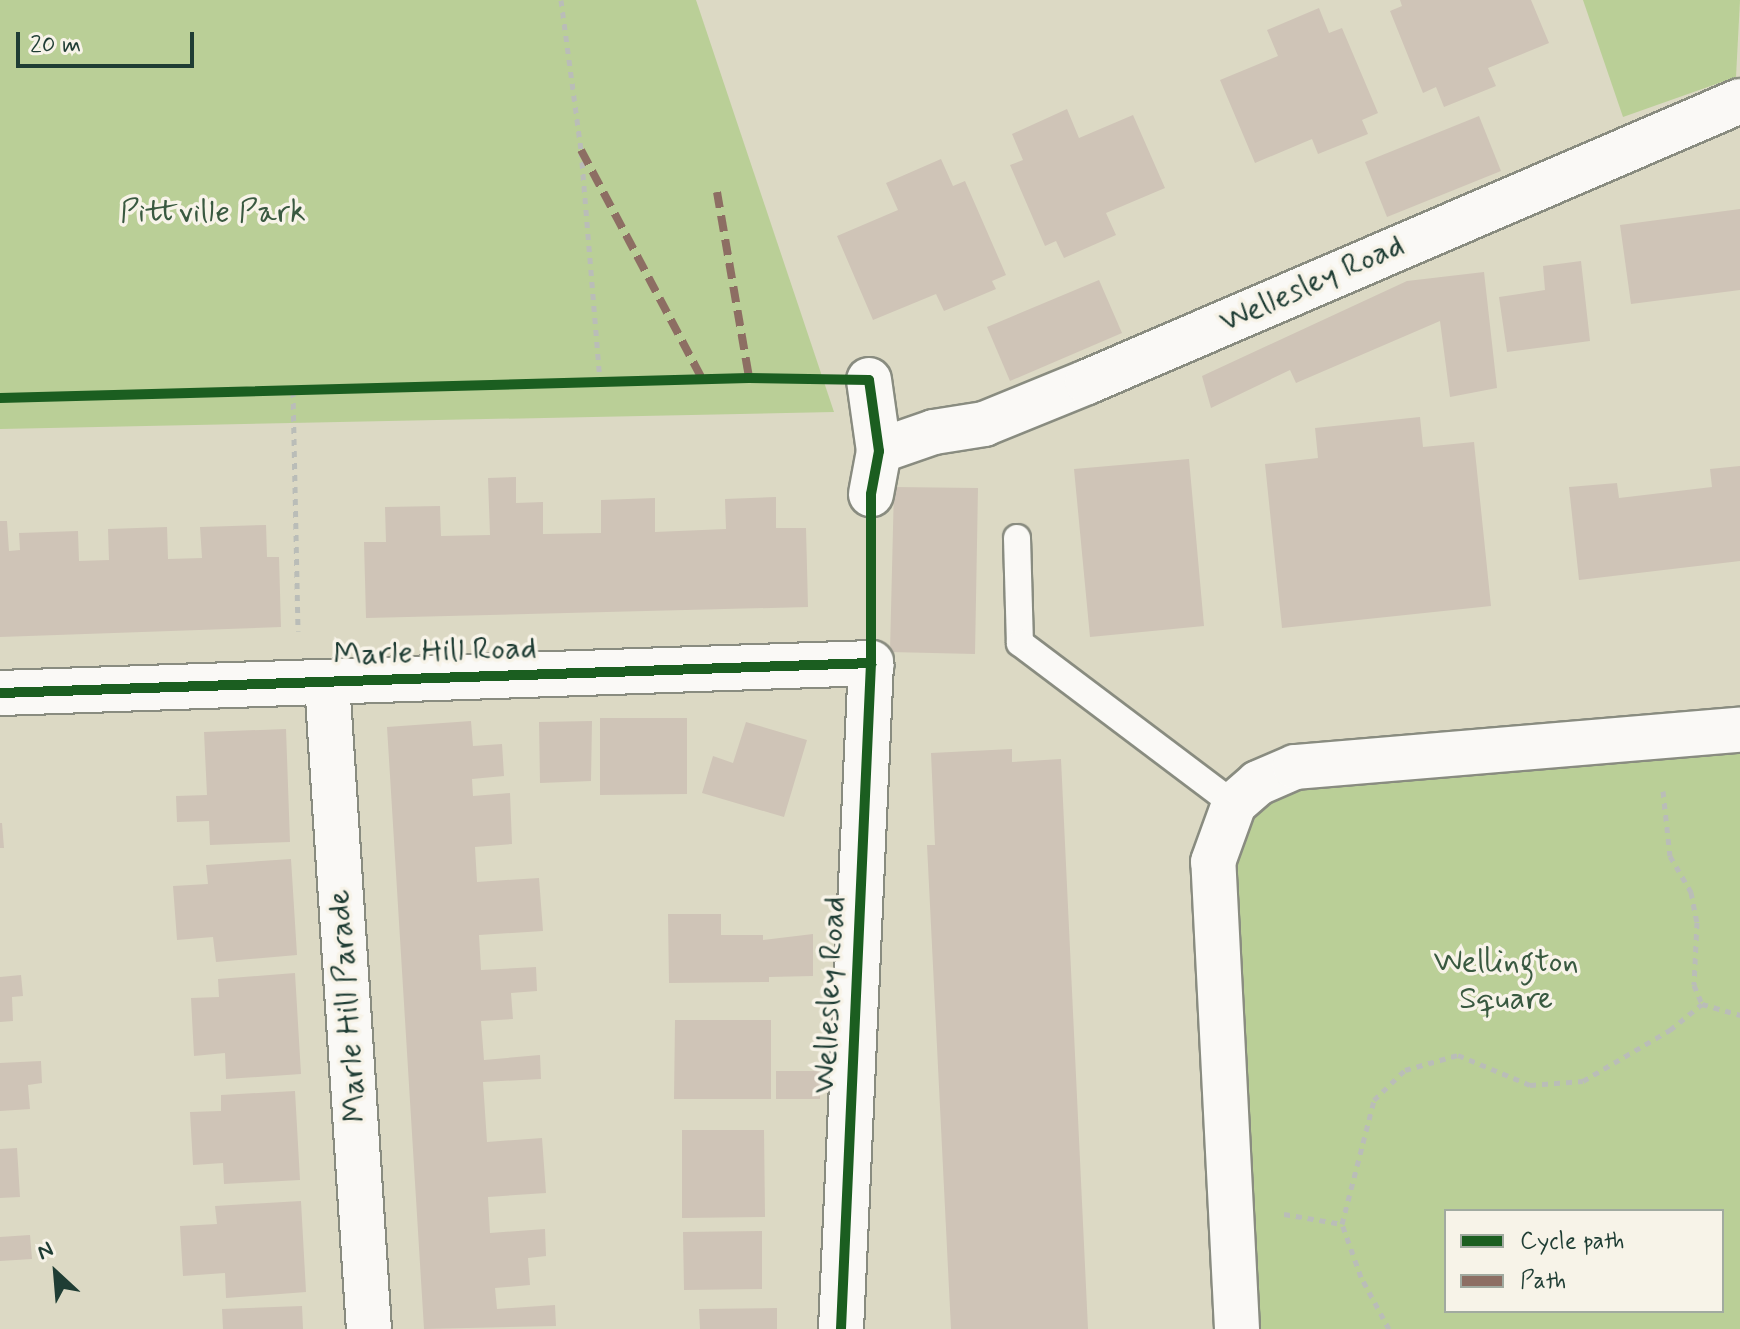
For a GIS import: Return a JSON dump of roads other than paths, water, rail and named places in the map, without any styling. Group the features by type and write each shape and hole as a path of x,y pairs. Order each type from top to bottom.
{"street":[{"name":"Wellesley Road","path":"879,451 934,432 984,424 1740,101"},
{"path":"869,380 879,451 871,494"},
{"name":"Wellesley Road","path":"841,1329 871,663"},
{"name":"Marle Hill Road","path":"0,693 871,663"},
{"name":"Marle Hill Parade","path":"327,682 369,1329"},
{"path":"1237,1329 1213,862 1234,804 1258,783 1295,767 1740,730"}],"lane":[{"path":"1017,538 1020,643 1234,804"}],"park label":[{"name":"Pittville Park","path":"213,212"},
{"name":"Wellington Square","path":"1506,982"}]}
